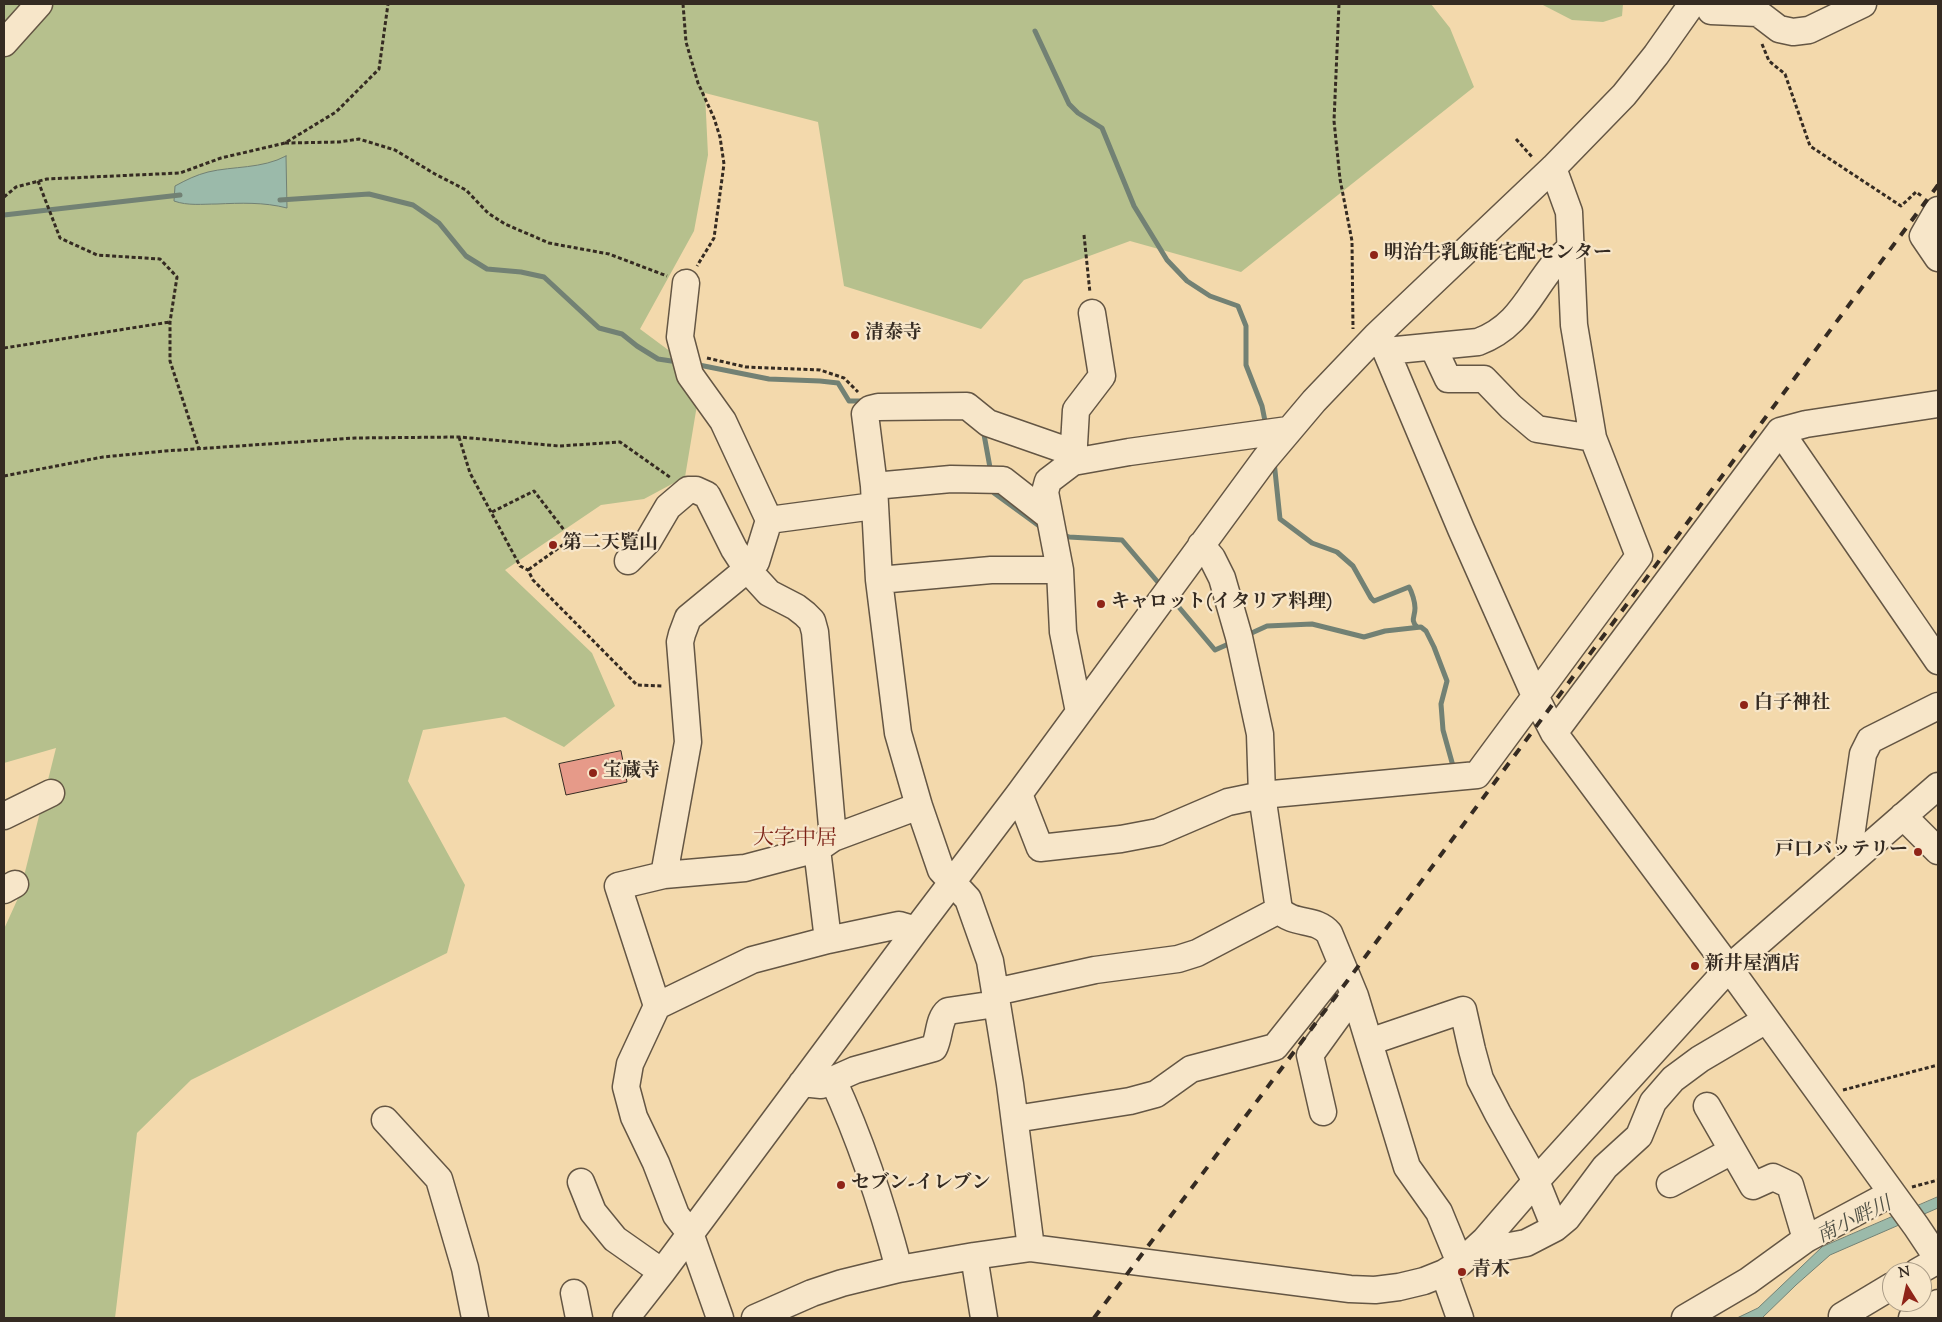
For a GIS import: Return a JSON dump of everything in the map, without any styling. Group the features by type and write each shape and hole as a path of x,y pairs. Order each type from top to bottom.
{"street":[{"path":"4,43 39,4"},
{"path":"626,1318 1020,794 1200,545 1288,430 1314,401 1375,346 1624,95 1656,55 1702,7 1758,13 1779,29 1793,32 1809,30 1862,4"},
{"path":"1020,794 1040,848 1121,839 1158,832 1228,802 1262,795 1477,775 1536,698 1639,556 1593,438 1574,325 1569,212 1549,171"},
{"path":"1938,210 1923,236 1938,258"},
{"path":"1375,346 1433,347 1478,342 1492,337 1516,318 1555,263 1572,247"},
{"path":"664,875 688,742 680,642 684,625 688,618 756,562 769,520 723,421 690,375 682,352 680,337 686,283"},
{"path":"1079,712 1063,632 1060,570 1045,492 1048,481 1073,458 1076,410 1102,376 1092,313"},
{"path":"1375,346 1536,698 1554,733 1729,968 1938,1259"},
{"path":"1433,347 1448,379 1484,379 1511,408 1536,429 1593,438"},
{"path":"1554,733 1780,431 1806,424 1938,404"},
{"path":"1032,1248 1015,1119 990,961 968,899 941,870 919,806 898,733 879,580 874,496 865,414 870,409 878,407 967,406 988,423 1073,458 1288,430"},
{"path":"1780,431 1938,662"},
{"path":"769,520 951,479 1003,480 1050,516"},
{"path":"628,561 648,541 668,507 688,490 696,490 706,495 734,548 748,569 769,594 796,607 812,621 815,632 828,940"},
{"path":"1200,545 1212,558 1222,578 1239,637 1260,734 1262,795 1279,910 1286,918 1322,926 1329,933 1354,994 1407,1167 1439,1212 1459,1262 1460,1318"},
{"path":"879,580 992,570 1060,570"},
{"path":"1852,859 1850,843 1863,754 1870,740 1938,706"},
{"path":"1459,1262 1485,1240 1536,1180 1729,968 1938,786"},
{"path":"4,816 50,793"},
{"path":"657,1006 618,886 664,875 745,868 825,844 919,806"},
{"path":"1903,816 1938,851"},
{"path":"802,1084 821,1085 854,1070 934,1048 938,1040 943,1015 948,1011 1095,970 1178,959 1197,953 1279,910"},
{"path":"720,1318 690,1233 676,1215 656,1162 634,1117 626,1087 630,1064 657,1006 752,960 828,940 900,925 916,930"},
{"path":"1015,1119 1130,1101 1156,1094 1191,1069 1275,1047 1341,964"},
{"path":"1323,1112 1310,1056 1354,994"},
{"path":"1369,1042 1463,1010 1480,1079 1536,1180 1555,1228"},
{"path":"755,1318 812,1293 842,1283 974,1256 1032,1248 1350,1289 1375,1290 1424,1281 1459,1262 1499,1248 1526,1243 1555,1228 1567,1218 1605,1168 1639,1136 1652,1102 1673,1078 1700,1059 1766,1020"},
{"path":"832,1080 854,1126 887,1224 899,1270"},
{"path":"1707,1106 1753,1186 1773,1177 1790,1185 1806,1239"},
{"path":"385,1120 438,1179 465,1268 475,1318"},
{"path":"1670,1184 1732,1151"},
{"path":"581,1182 593,1212 615,1239 662,1272"},
{"path":"1685,1318 1748,1281 1806,1239 1895,1197"},
{"path":"974,1256 984,1318"},
{"path":"1842,1316 1882,1292"},
{"path":"574,1293 579,1318"},
{"path":"1912,1318 1938,1302"}],"path":[{"path":"285,143 336,112 379,69 388,4"},
{"path":"4,197 16,187 47,179 180,173 221,158 285,143 339,142 359,139 395,150 466,190 488,213 505,224 549,243 609,254 686,283 714,238 724,164 720,137 714,118 698,83 686,42 683,4"},
{"path":"1339,4 1334,121 1340,179 1352,242 1354,338 1375,346"},
{"path":"1758,13 1761,40 1769,61 1785,74 1810,146 1901,206 1916,192"},
{"path":"1516,139 1549,171"},
{"path":"38,181 60,238 97,255 160,259 177,277 170,322 170,361 199,449"},
{"path":"1084,235 1092,313"},
{"path":"4,348 170,322"},
{"path":"682,352 746,367 820,370 844,378 858,393 865,414"},
{"path":"459,437 470,473 520,566 528,570 532,580 637,685 684,686"},
{"path":"4,476 103,457 355,438 459,437 559,446 620,442 688,490"},
{"path":"492,512 534,491 571,539 528,570"},
{"path":"1821,1096 1938,1065"}],"green space":[{"path":"4,4 1431,4 1450,28 1474,87 1241,272 1130,241 1024,280 981,329 844,286 818,122 705,93 708,155 694,231 640,329 702,375 685,477 644,499 601,505 505,570 592,653 615,706 564,747 505,717 423,730 408,781 465,885 447,953 191,1080 137,1133 115,1318 4,1318 4,929 19,896 56,748 4,763"},
{"path":"1541,4 1623,4 1622,16 1603,22 1572,20"}],"shaded area":[{"path":"286,156 287,208 261,204 185,204 174,201 175,186 195,176 218,170 267,163"},
{"path":"1938,1197 1938,1208 1830,1255 1762,1318 1737,1318 1758,1308 1822,1247"}],"building":[{"name":"宝蔵寺","path":"621,751 627,782 566,795 559,764"}],"waterway":[{"path":"1035,31 1069,104 1078,113 1102,128 1134,206 1167,260 1187,281 1210,296 1238,306 1246,326 1246,365 1262,406 1266,426"},
{"path":"280,200 369,194 413,205 439,223 466,256 487,269 521,272 544,277 599,328 622,334 658,359 678,362"},
{"path":"4,215 180,195"},
{"path":"694,364 769,379 838,383 849,401 864,401"},
{"path":"983,429 991,473"},
{"path":"1274,461 1280,519 1312,543 1337,552 1353,566 1374,601 1409,587 1415,606 1413,620 1417,627"},
{"path":"993,488 994,493 1042,528"},
{"path":"1062,535 1122,540 1162,587"},
{"path":"1172,599 1215,650 1233,642"},
{"path":"1245,636 1267,626 1312,624 1364,637 1385,631 1421,627 1426,631 1434,647 1447,681 1441,704 1443,730 1453,766"}],"railway":[{"path":"1094,1318 1348,980 1938,185"}],"place":[{"name":"明治牛乳飯能宅配センター","path":"1374,255"},
{"name":"清泰寺","path":"855,335"},
{"name":"第二天覧山","path":"553,545"},
{"name":"キャロット(イタリア料理)","path":"1101,604"},
{"name":"白子神社","path":"1744,705"},
{"name":"宝蔵寺","path":"593,773"},
{"name":"戸口バッテリー","path":"1918,852"},
{"name":"新井屋酒店","path":"1695,966"},
{"name":"セブン-イレブン","path":"841,1185"},
{"name":"青木","path":"1462,1272"}],"district":[{"name":"大字中居","path":"795,840"}],"water label":[{"name":"南小畔川","path":"1855,1222"}]}
